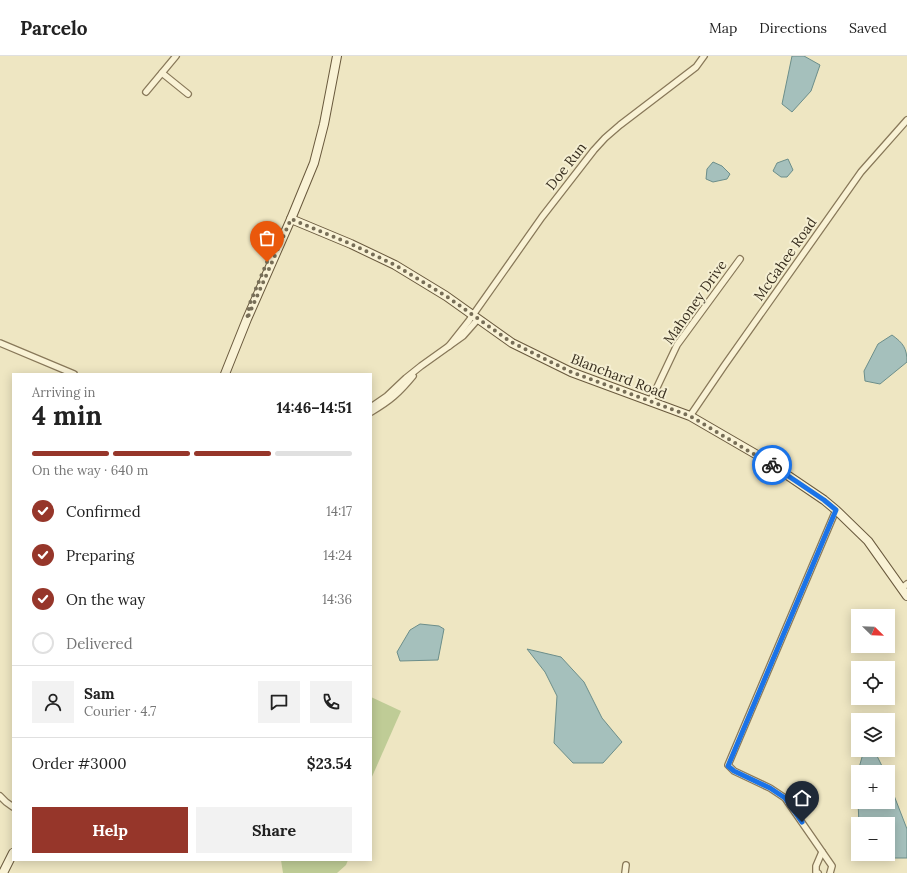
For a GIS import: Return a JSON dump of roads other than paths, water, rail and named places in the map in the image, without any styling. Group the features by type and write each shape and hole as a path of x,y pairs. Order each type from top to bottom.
{"street":[{"path":"146,92 176,56"},
{"path":"225,373 308,178 323,132 337,56"},
{"name":"Doe Run","path":"421,366 449,346 476,318 542,217 594,150 620,125 696,67 704,56"},
{"path":"162,74 188,94"},
{"name":"McGahee Road","path":"690,416 861,172 907,120"},
{"path":"247,319 250,303 258,283 293,204 308,178"},
{"name":"Blanchard Road","path":"291,219 351,244 395,265 446,296 511,342 571,372 690,416 759,456 824,500 836,510 868,541 905,586 907,596"},
{"name":"Mahoney Drive","path":"650,402 677,346 740,259"},
{"path":"0,344 72,373"},
{"path":"372,406 387,396 421,366"},
{"path":"372,411 392,399 421,366"},
{"path":"830,873 832,866 785,798 770,788 734,771 728,766 836,510"},
{"path":"0,796 12,806"},
{"path":"818,873 816,872 816,866 822,852"},
{"path":"2,873 12,855"},
{"path":"625,873 626,865"}],"water":[{"path":"792,56 804,56 820,65 811,91 792,112 782,104"},
{"path":"788,159 793,170 787,177 781,177 773,171 777,163"},
{"path":"713,162 722,166 730,174 727,179 713,182 706,179 707,169"},
{"path":"892,335 904,346 907,362 880,384 865,381 864,371 878,344"},
{"path":"420,624 439,626 444,629 438,660 400,661 397,652 410,630"},
{"path":"527,649 561,657 584,682 602,718 622,742 603,763 573,763 554,743 557,696 545,672"},
{"path":"862,757 878,757 882,765 860,765"},
{"path":"895,798 907,829 907,858 895,858 895,817 859,817 858,809 895,809"}]}
